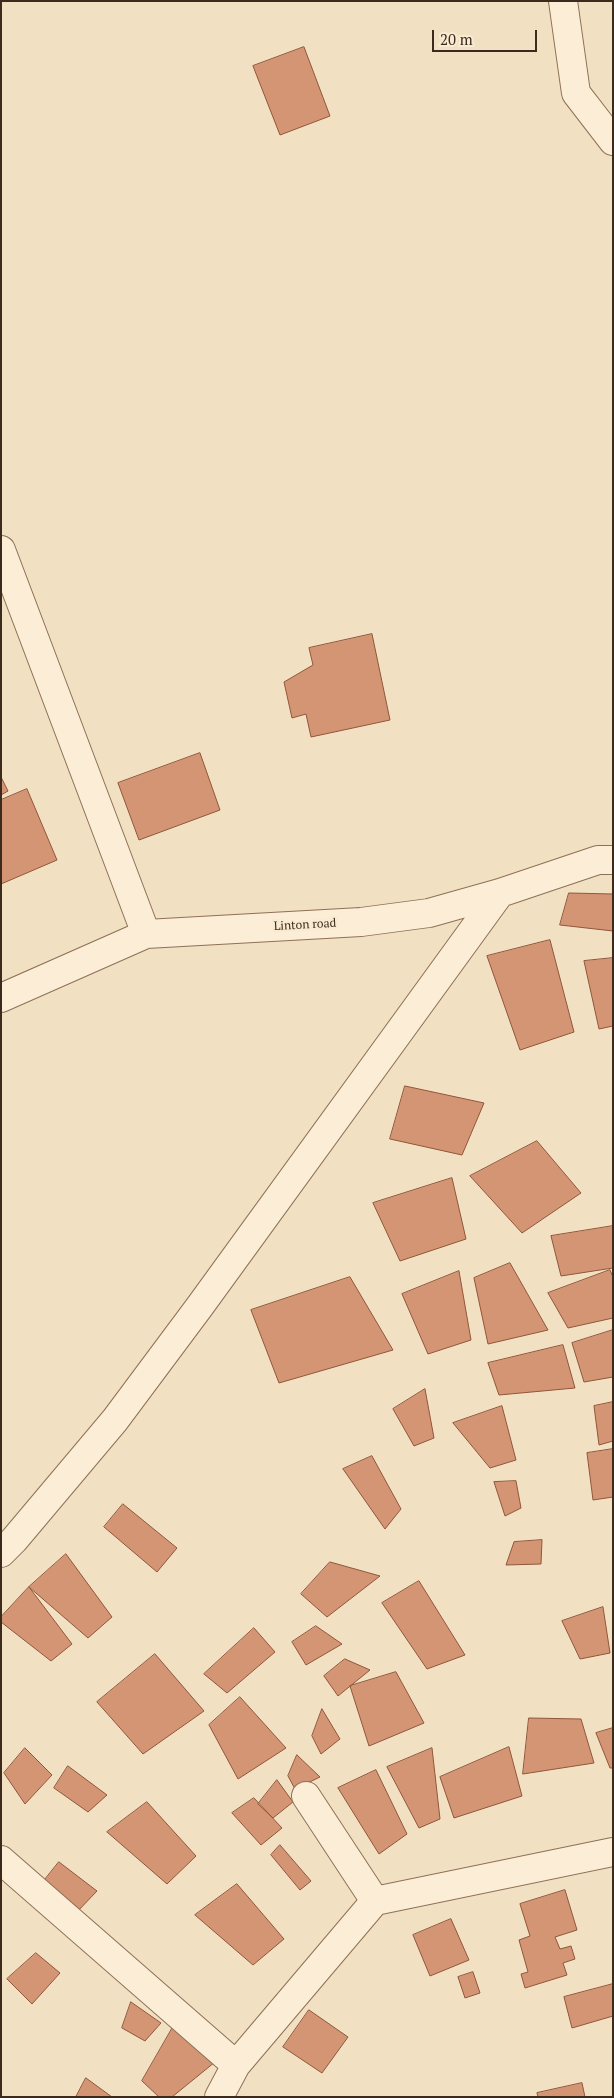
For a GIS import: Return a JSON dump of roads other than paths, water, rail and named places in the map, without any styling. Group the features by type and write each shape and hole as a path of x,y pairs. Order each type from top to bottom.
{"street":[{"path":"563,1 576,93 613,141"},
{"path":"1,550 146,934"},
{"name":"Linton road","path":"1,998 146,934 361,922 429,913 500,893 598,860 613,860"},
{"path":"1,1553 115,1420 206,1298 500,893"},
{"path":"306,1796 376,1900"},
{"path":"219,2097 236,2065 376,1900 613,1852"},
{"path":"1,1860 236,2065"}]}
